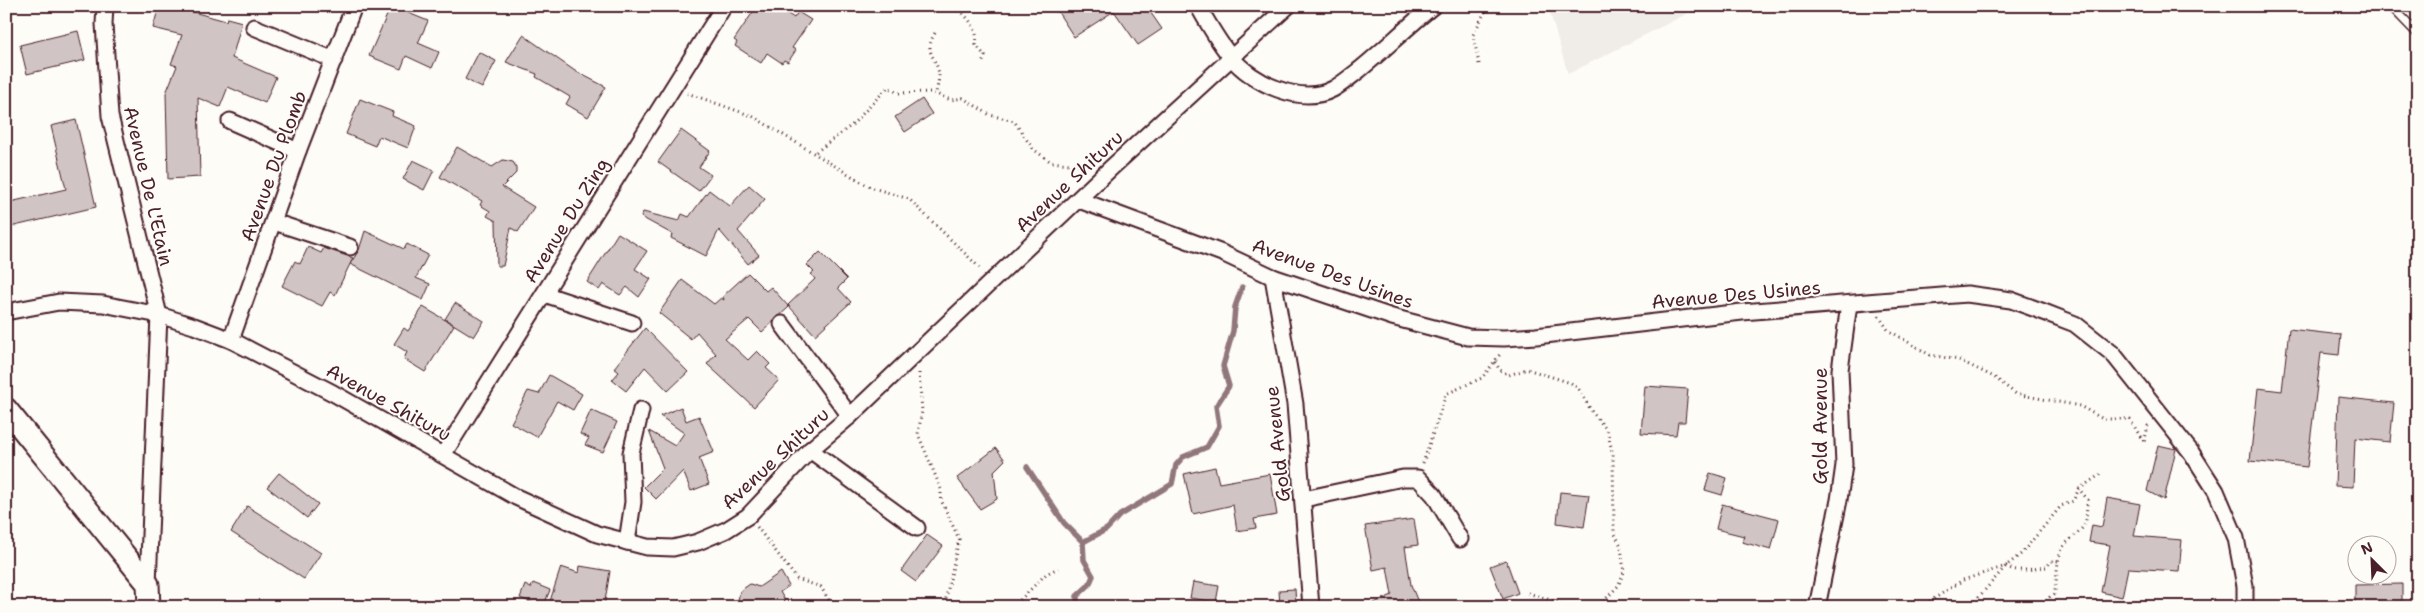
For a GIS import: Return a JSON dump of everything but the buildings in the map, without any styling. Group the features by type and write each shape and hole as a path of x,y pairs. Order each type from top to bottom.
{"street":[{"name":"Avenue De L'Etain","path":"105,6 104,24 110,116 159,314 148,584"},
{"name":"Avenue Du Plomb","path":"230,340 298,151 354,6"},
{"name":"Avenue Du Zing","path":"443,455 724,6"},
{"path":"1198,6 1231,58 1248,73 1272,86 1291,93 1316,94 1333,89 1353,74 1433,6"},
{"name":"Avenue Shituru","path":"6,312 59,302 103,304 159,314 230,340 333,393 516,497 555,516 597,534 647,547 673,548 698,542 726,530 748,516 810,450 850,416 992,279 1288,6"},
{"path":"254,27 334,60"},
{"path":"230,121 298,151"},
{"name":"Avenue Des Usines","path":"1079,200 1222,253 1273,277 1384,314 1468,337 1504,338 1536,336 1742,312 1967,294 2011,300 2075,324 2113,354 2200,465 2216,491 2225,511 2241,561 2245,586 2245,607"},
{"path":"274,222 350,247"},
{"name":"Gold Avenue","path":"1273,277 1295,404 1304,499 1311,607"},
{"path":"544,294 632,323"},
{"name":"Gold Avenue","path":"1817,607 1839,500 1844,465 1840,370 1849,304"},
{"path":"782,324 850,416"},
{"path":"6,410 148,584 149,607"},
{"path":"628,542 633,502 631,453 641,410"},
{"path":"810,450 917,528"},
{"path":"1304,499 1403,478 1418,478 1434,495 1460,539"}],"lane":[{"path":"2391,6 2418,34"}],"path":[{"path":"956,6 974,26 977,37 976,45 985,56 982,64"},
{"path":"1479,64 1474,35 1488,6"},
{"path":"935,33 930,40 930,54 939,74 936,94"},
{"path":"816,152 852,125 888,87 898,93 931,92 952,100 964,98 990,115 1014,121 1033,149 1051,162 1111,168"},
{"path":"673,88 752,116 816,152 870,186 909,199 992,279"},
{"path":"1870,303 1888,330 1930,355 1959,360 1994,377 2016,394 2080,406 2103,419 2130,419 2144,443 2148,426 2166,422"},
{"path":"916,353 922,411 918,434 941,489 941,500 959,539 944,607"},
{"path":"1418,478 1446,394 1482,378 1495,362 1500,370 1509,375 1527,369 1571,383 1578,388 1592,412 1607,430 1611,445 1614,470 1614,532 1621,546 1624,572 1618,586 1601,604 1594,607"},
{"path":"1975,607 1978,598 2006,566 2021,554 2061,506 2073,501 2079,489 2101,474"},
{"path":"2046,607 2050,597 2054,595 2059,561 2064,545 2078,534 2086,520 2085,508 2088,500 2079,489"},
{"path":"748,516 797,579 821,587 833,607"},
{"path":"2006,566 2009,569 2035,569 2047,567 2051,561 2059,561"},
{"path":"1920,607 1963,580 2006,566"},
{"path":"1013,607 1046,574 1058,568"},
{"path":"1528,593 1573,607"}],"shaded area":[{"path":"1548,6 1702,6 1568,74"}],"waterway":[{"path":"1077,607 1077,596 1089,585 1093,576 1084,560 1083,542 1107,529 1120,515 1172,484 1176,465 1183,457 1207,447 1219,426 1216,406 1229,386 1223,366 1233,331 1235,307 1242,287"},
{"path":"1027,467 1064,523 1083,542"}]}
